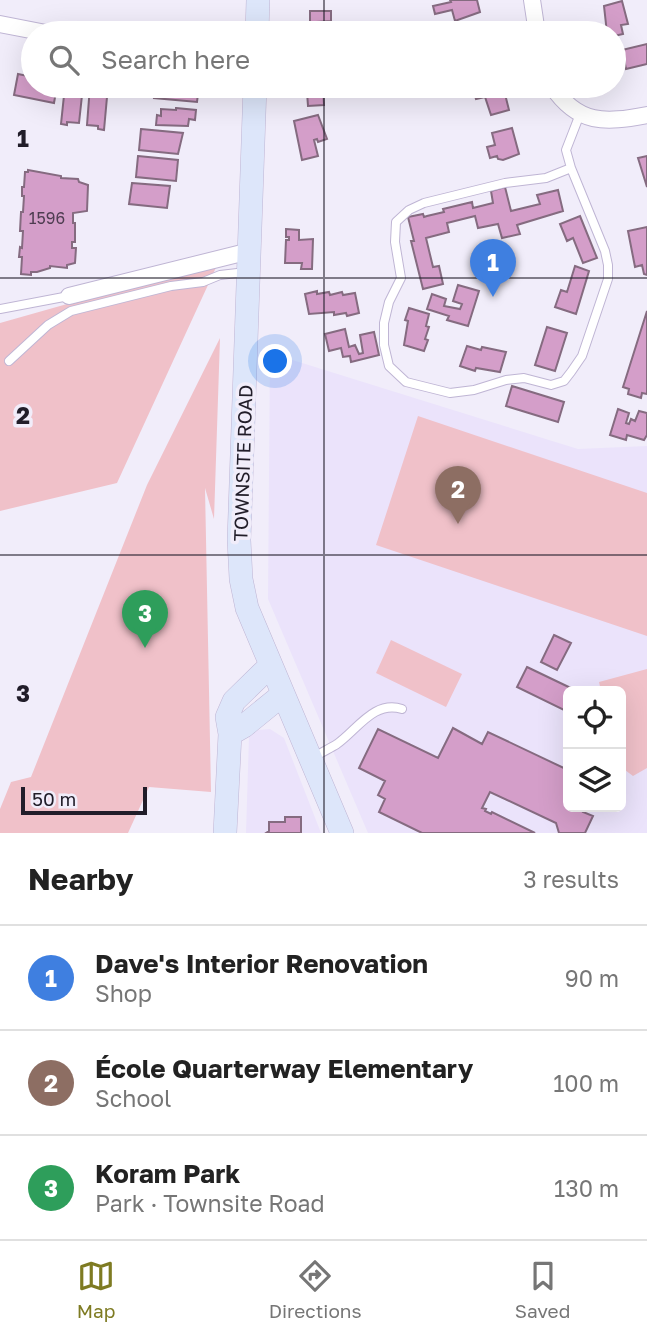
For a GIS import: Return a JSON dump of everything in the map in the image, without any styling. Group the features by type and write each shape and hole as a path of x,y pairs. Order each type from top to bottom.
{"street":[{"path":"257,21 258,0"},
{"path":"532,0 535,21"},
{"path":"0,24 21,28"},
{"name":"TOWNSITE ROAD","path":"254,98 239,540 241,579 247,608 270,666 342,833"},
{"path":"560,98 580,114 605,120 647,115"},
{"path":"69,296 249,262"},
{"path":"225,833 230,734 227,717 234,701 270,666"},
{"path":"230,734 282,695"}],"lane":[{"path":"571,168 546,178 505,183 424,203 409,210 397,222 395,242 401,278 389,302 384,323 384,345 389,366 406,382 450,393 524,378 551,385 564,381 582,356 608,279 608,265 566,150 580,114"},
{"path":"9,361 48,325 71,311 171,286 203,282 249,262"},
{"path":"0,309 69,296"},
{"path":"310,760 338,743 375,712 393,706 402,709"}],"shaded area":[{"path":"219,261 117,483 0,511 0,323"},
{"path":"220,338 214,519 205,488 211,792 149,787 128,833 0,833 0,809 11,782 31,777 147,485"},
{"path":"270,353 578,449 647,446 647,833 368,833 268,599"},
{"path":"418,416 647,493 647,636 376,545"},
{"path":"391,640 462,674 446,707 376,673"},
{"path":"647,669 647,768 633,776 626,771 626,686 600,686 599,682"},
{"path":"270,729 284,738 321,833 246,833 249,737 258,730"}],"building":[{"path":"450,0 477,0 480,12 455,21 452,10 435,14 433,6 451,2"},
{"path":"622,1 628,24 626,21 606,21 604,6"},
{"path":"310,11 331,11 331,21 310,21"},
{"path":"647,44 647,64 626,69 626,49"},
{"path":"18,74 21,75 21,96 14,95"},
{"path":"29,98 55,98 54,103"},
{"path":"64,98 82,98 79,123 61,124"},
{"path":"89,98 107,98 104,130 98,129 98,126 87,125"},
{"path":"154,98 198,98 197,102"},
{"path":"307,98 324,98 324,105 308,106"},
{"path":"485,98 506,98 509,110 491,115"},
{"path":"161,109 196,110 195,120 189,119 188,126 156,125"},
{"path":"318,115 327,139 318,142 317,139 314,140 318,156 302,160 294,121"},
{"path":"512,128 519,154 503,160 497,156 490,158 487,147 495,145 492,133"},
{"path":"141,129 183,133 178,154 139,150"},
{"path":"138,156 178,160 176,181 136,177"},
{"path":"647,156 647,187 638,158"},
{"path":"28,170 78,179 88,185 87,211 73,213 75,242 72,242 72,248 76,248 75,263 67,265 67,268 50,266 31,272 31,275 21,274 22,257 19,257 23,231 20,231 24,196 22,187 25,172"},
{"path":"132,183 170,186 167,208 129,204"},
{"path":"505,187 511,211 540,204 537,195 558,190 563,211 517,225 520,234 502,238 498,224 478,228 475,216 447,223 449,232 426,238 433,267 439,266 443,284 423,289 408,217 423,214 424,217 472,202 473,208 493,203 491,191"},
{"path":"580,216 597,258 583,263 573,238 567,241 560,224"},
{"path":"647,227 647,275 644,274 642,265 635,267 628,231"},
{"path":"286,229 299,230 299,240 313,239 312,269 301,269 302,263 285,263 286,240 289,240 289,237 286,237"},
{"path":"575,266 589,271 576,314 555,307 561,290 567,292"},
{"path":"458,285 479,291 468,326 447,320 449,316 427,309 432,294 446,299 444,306 460,309 462,304 453,301"},
{"path":"317,291 317,294 329,292 330,295 355,293 359,313 347,316 346,313 334,315 334,312 309,314 305,294"},
{"path":"409,308 429,314 425,339 428,340 424,351 404,345 408,321 405,320"},
{"path":"647,311 647,394 642,393 641,398 628,394 629,389 623,387"},
{"path":"547,327 567,333 555,371 535,365"},
{"path":"345,329 349,347 355,345 359,354 363,353 360,335 374,332 379,355 351,362 350,356 343,357 341,348 329,351 325,334"},
{"path":"467,346 506,352 500,372 476,368 475,371 460,366"},
{"path":"512,386 564,402 558,422 506,406"},
{"path":"618,409 629,413 626,423 629,424 631,419 635,421 639,411 647,413 647,435 644,440 627,435 626,440 610,435"},
{"path":"554,635 571,643 557,670 541,662"},
{"path":"527,667 567,686 563,686 563,710 517,687"},
{"path":"453,728 482,744 488,732 563,768 563,812 583,812 593,816 585,833 559,833 556,823 490,792 482,808 486,809 485,811 535,833 422,833 379,812 385,799 378,795 385,781 359,768 378,729 438,758"},
{"path":"285,817 301,817 301,833 266,833 269,831 269,822 285,822"}],"place":[{"name":"Dave's Interior Renovation","path":"493,297"},
{"name":"École Quarterway Elementary","path":"458,524"},
{"name":"Koram Park","path":"145,648"}]}
